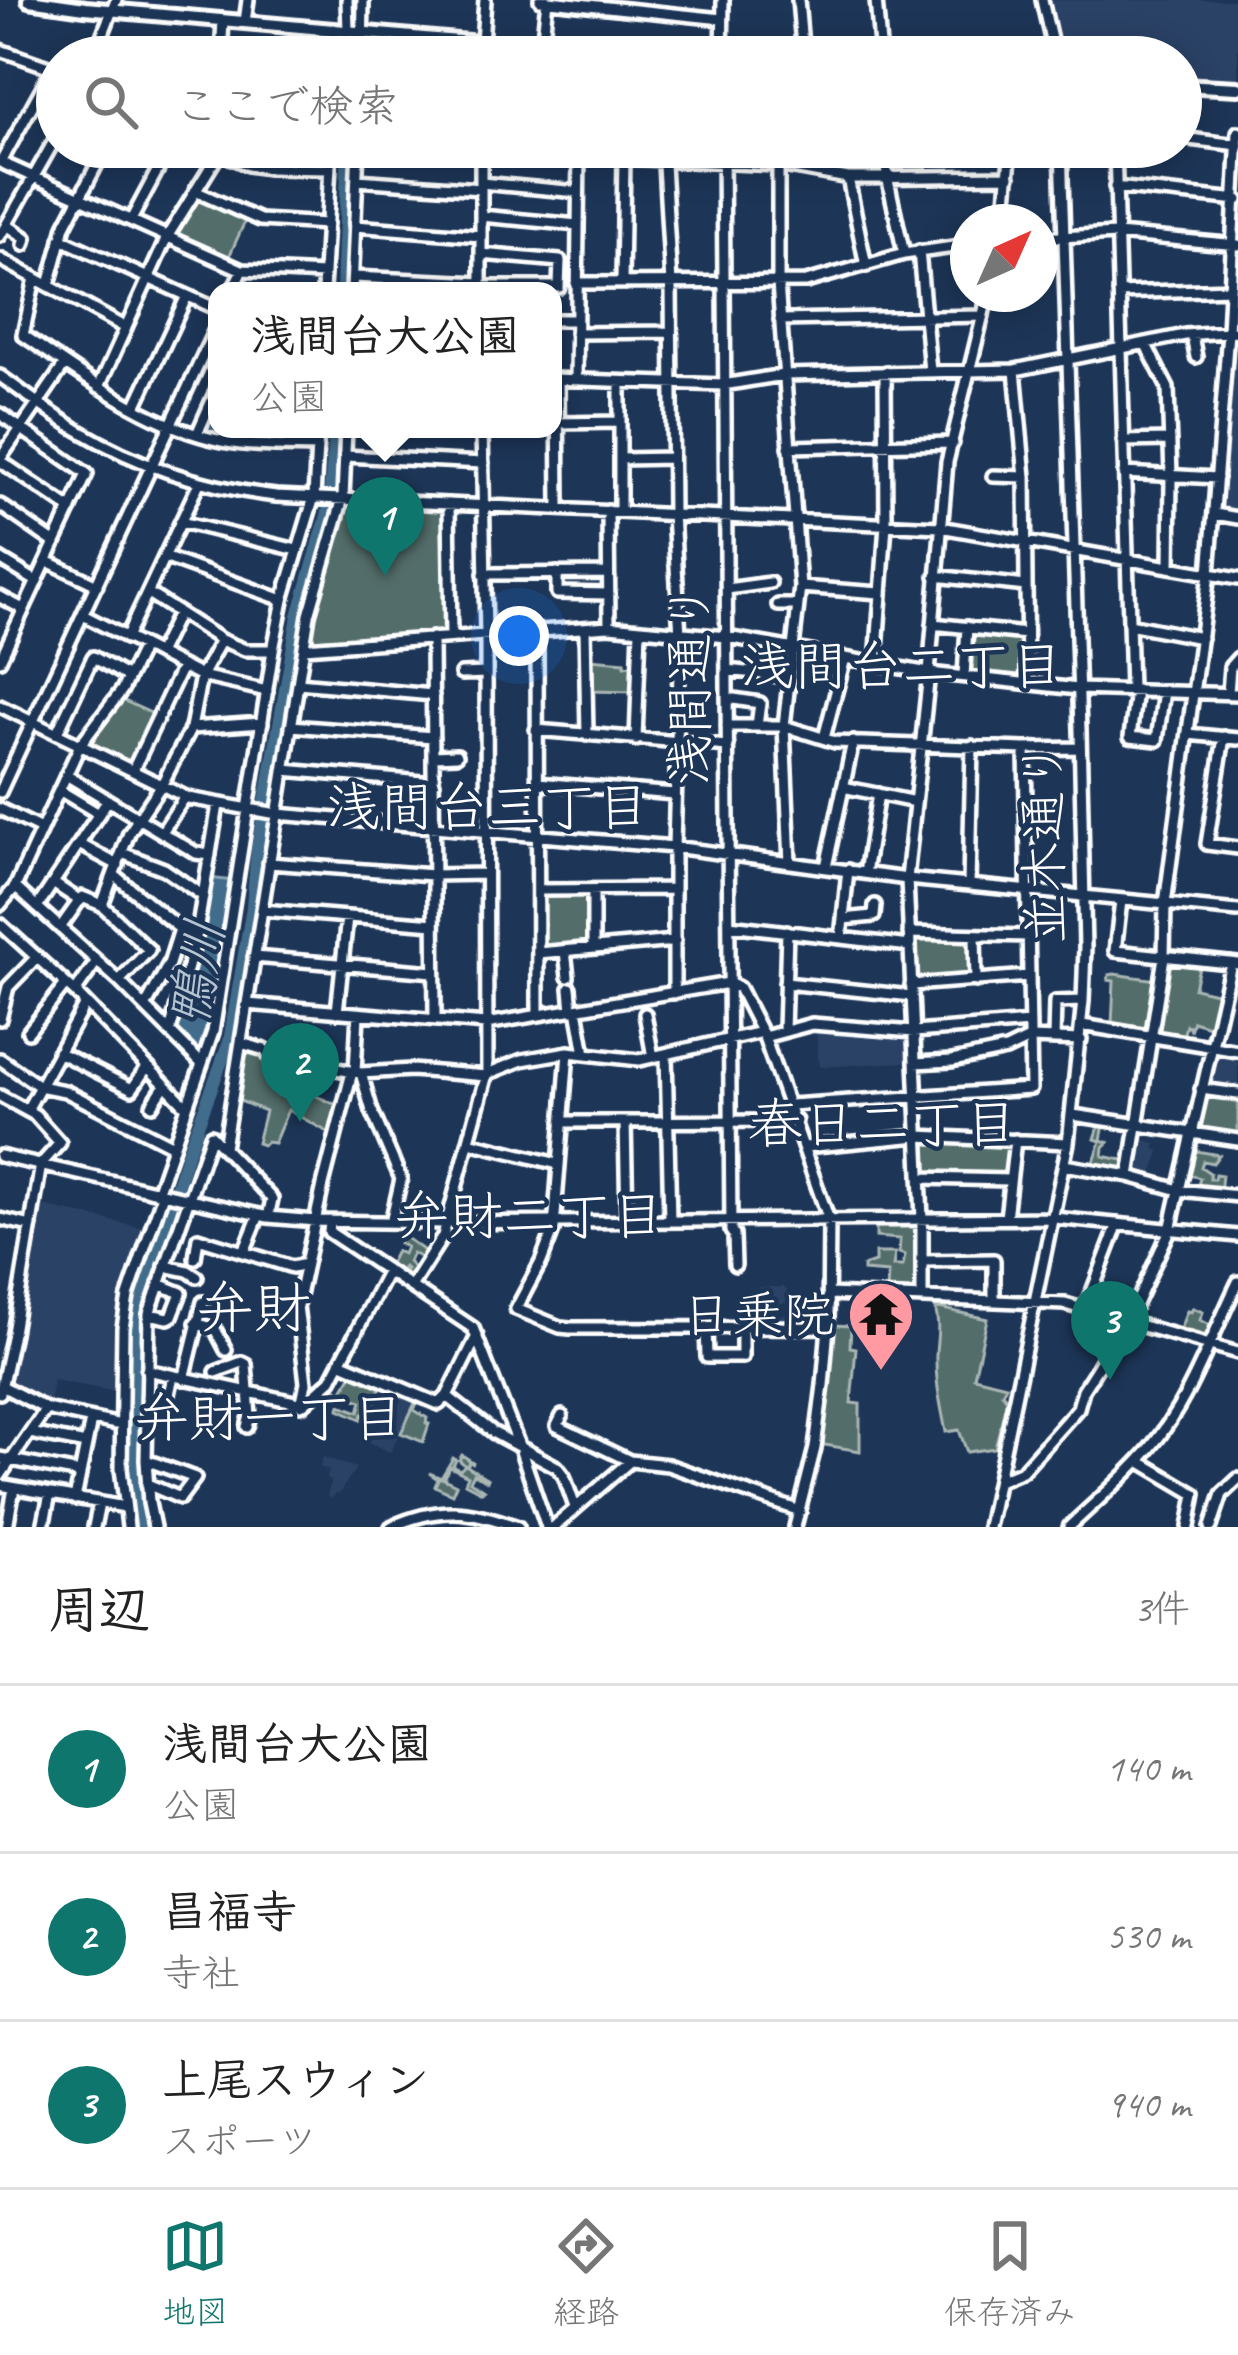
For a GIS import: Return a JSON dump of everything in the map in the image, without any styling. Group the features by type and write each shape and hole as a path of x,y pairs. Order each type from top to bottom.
{"main road":[{"path":"28,0 411,36"},
{"path":"1202,86 1238,88"}],"street":[{"path":"245,22 248,0"},
{"path":"339,36 347,0"},
{"path":"363,0 364,36"},
{"path":"482,36 485,0"},
{"path":"543,36 545,0 722,19"},
{"path":"662,13 663,0"},
{"path":"722,36 723,0"},
{"path":"798,0 801,36"},
{"path":"876,0 879,36"},
{"path":"1042,0 1050,36"},
{"path":"102,36 114,5"},
{"path":"222,36 223,20"},
{"path":"307,36 308,27"},
{"path":"0,50 36,62"},
{"path":"36,99 0,162 242,270 324,274"},
{"path":"1129,1176 1164,957 1165,904 1210,574 1233,332 1230,289 1238,132"},
{"path":"1202,141 1238,145"},
{"path":"0,236 39,168"},
{"path":"49,285 61,239 94,168"},
{"path":"131,220 159,168"},
{"path":"99,387 167,237 210,168"},
{"path":"310,168 330,169 324,282"},
{"path":"353,282 357,168"},
{"path":"481,168 481,282"},
{"path":"576,379 579,168"},
{"path":"622,283 623,168"},
{"path":"663,168 671,284 673,514 680,634 674,993"},
{"name":"浅間通り","path":"724,168 735,1265"},
{"path":"777,168 783,375 800,587 784,726 790,863"},
{"path":"793,168 848,178 1009,176"},
{"path":"887,168 904,254"},
{"path":"1006,204 1010,168"},
{"name":"並木通り","path":"988,1527 1064,1165 1082,1025 1084,897 1060,168"},
{"path":"1115,168 1134,690 1130,736 1157,740 1164,691"},
{"path":"848,178 866,266"},
{"path":"357,180 578,192"},
{"path":"1115,187 1237,200"},
{"path":"195,191 260,220 327,224"},
{"path":"481,216 578,225"},
{"path":"7,225 26,238 24,244"},
{"path":"355,226 481,236"},
{"path":"1058,237 1117,234 1235,244"},
{"path":"61,239 208,305"},
{"path":"576,283 806,282 904,254 950,247"},
{"path":"919,251 930,371"},
{"path":"481,254 560,261 560,282"},
{"path":"0,259 126,328"},
{"path":"236,282 242,270"},
{"path":"353,277 417,282"},
{"path":"34,278 23,335 120,402 208,437"},
{"path":"1119,292 1230,289"},
{"path":"135,407 187,296"},
{"path":"922,1298 907,879 947,462 984,312"},
{"path":"780,320 983,316"},
{"path":"562,320 576,320"},
{"path":"576,333 671,332"},
{"path":"562,380 723,385 783,375 1016,370 1192,335 1233,332"},
{"path":"1192,335 1196,357"},
{"path":"0,792 208,344"},
{"path":"1146,345 1168,388 1170,567"},
{"path":"202,356 208,356"},
{"path":"65,364 0,460 70,509"},
{"path":"1016,370 1025,477 1027,683"},
{"path":"876,664 886,524 885,372"},
{"path":"0,376 126,457 228,490 940,527 1238,579"},
{"path":"609,626 620,382"},
{"path":"197,434 208,409"},
{"path":"0,414 87,474 4,642 0,660"},
{"path":"562,423 620,422"},
{"path":"214,438 244,445 317,447"},
{"path":"128,1527 121,1425 128,1296 212,1032 273,650 314,497 318,438"},
{"path":"224,1148 304,648 343,498 346,438"},
{"path":"412,1285 433,1255 446,1223 487,1075 482,438"},
{"path":"558,438 559,509"},
{"path":"1124,441 1170,440"},
{"path":"789,447 953,442"},
{"path":"345,456 483,463"},
{"path":"620,459 672,458"},
{"path":"1124,473 1217,478"},
{"path":"993,476 1025,477"},
{"path":"127,638 199,483"},
{"path":"0,505 55,542"},
{"path":"449,505 451,637"},
{"path":"1215,514 1238,518"},
{"path":"181,522 297,550"},
{"path":"164,557 283,600"},
{"path":"0,559 37,581"},
{"path":"47,561 97,585"},
{"path":"557,573 557,593 609,594"},
{"path":"484,574 608,573"},
{"path":"936,576 1026,586"},
{"path":"727,589 770,583"},
{"path":"800,587 880,593"},
{"path":"148,593 220,640 245,650 273,650"},
{"path":"0,597 23,609"},
{"path":"778,605 798,605"},
{"path":"158,654 178,613"},
{"path":"83,615 201,676 267,691"},
{"path":"933,624 1026,634"},
{"path":"1129,624 1201,638"},
{"path":"304,648 609,626 728,637 929,673 1078,689 1233,693 1230,667 1238,658"},
{"path":"964,676 967,627"},
{"path":"585,628 586,735"},
{"path":"636,740 640,629"},
{"path":"537,631 538,1015"},
{"path":"432,638 435,1019"},
{"path":"102,905 129,833 162,784 190,728 201,676 220,640"},
{"path":"0,905 15,887 80,745 128,677 143,647"},
{"path":"57,734 93,657 128,677"},
{"path":"824,738 845,658"},
{"path":"133,770 182,667"},
{"path":"728,670 790,677"},
{"path":"461,674 486,673"},
{"path":"298,683 433,694"},
{"path":"728,698 760,703 757,726"},
{"path":"0,706 185,797 218,805 674,847 907,879 1238,911"},
{"path":"190,728 262,723"},
{"path":"291,726 434,737"},
{"path":"728,726 784,726 853,742 1080,748"},
{"path":"536,730 728,746"},
{"path":"1188,734 1238,739"},
{"path":"1224,737 1208,844 1238,848"},
{"path":"826,867 853,742"},
{"path":"969,885 972,746"},
{"path":"790,1105 1031,1089 1025,749"},
{"path":"434,756 458,755"},
{"path":"284,770 434,783"},
{"path":"67,775 196,853 210,855"},
{"path":"537,783 675,794"},
{"path":"843,787 915,802"},
{"path":"59,790 99,814"},
{"path":"865,873 878,794"},
{"path":"162,832 185,797"},
{"path":"37,907 108,800"},
{"path":"170,1031 196,938 218,805"},
{"path":"0,809 41,829"},
{"path":"79,844 116,870 179,929 196,938"},
{"path":"122,853 164,869 203,896"},
{"path":"269,863 433,875 485,874"},
{"path":"841,938 848,870"},
{"path":"53,883 80,901"},
{"path":"15,887 202,1064"},
{"path":"538,890 674,889"},
{"path":"593,890 593,948"},
{"path":"60,928 82,897 102,905 149,950 119,981"},
{"path":"998,1481 1022,1471 1074,1413 1171,1230 1234,963 1115,951 1121,901"},
{"path":"843,919 874,916 875,905"},
{"path":"262,910 434,924"},
{"path":"337,1012 347,916"},
{"path":"0,924 71,988 186,1106"},
{"path":"729,926 841,938 1028,936"},
{"path":"145,1006 169,964 179,929"},
{"path":"784,1031 787,932"},
{"path":"975,935 976,980"},
{"path":"538,953 675,941"},
{"path":"565,951 585,1054"},
{"path":"0,1019 4,983 37,957"},
{"path":"254,957 434,972"},
{"path":"28,1032 97,962"},
{"path":"785,983 912,991 1029,976"},
{"path":"247,1004 486,1024 729,983 739,988 763,1034 829,1220 828,1327 815,1448 795,1527"},
{"path":"1054,1039 1055,1002 1083,1000"},
{"path":"27,1110 85,1004"},
{"path":"1221,1004 1238,1006"},
{"path":"301,1405 306,1383 297,1305 356,1072 358,1014"},
{"path":"645,1014 653,1057"},
{"path":"241,1043 266,1050 270,1058 356,1072 487,1075 522,1060 568,1052 631,1061 812,1024 914,1032 1030,1023"},
{"path":"1082,1025 1238,1051"},
{"path":"915,1064 1006,1050 1031,1038 1081,1040"},
{"path":"613,1058 615,1044"},
{"path":"58,1052 132,1089 147,1067"},
{"path":"568,1052 552,1238 516,1309 560,1327 828,1327"},
{"path":"666,1054 670,1220"},
{"path":"0,1059 39,1086 65,1091 173,1146"},
{"path":"356,1072 401,1178 391,1222"},
{"path":"152,1105 165,1085"},
{"path":"1201,1089 1238,1094"},
{"path":"0,1096 27,1110 61,1143 41,1165 1,1388 46,1409 121,1425"},
{"path":"1073,1115 1238,1140"},
{"path":"562,1122 796,1121"},
{"path":"625,1122 627,1220"},
{"path":"154,1527 146,1460 149,1314 211,1135 272,1199 244,1252"},
{"path":"805,1147 918,1136 1068,1143"},
{"path":"1006,1218 1015,1140"},
{"path":"469,1142 559,1164"},
{"path":"0,1156 264,1216 330,1222 1054,1218 1238,1237"},
{"path":"1064,1165 1179,1190 1238,1196"},
{"path":"920,1178 1010,1180"},
{"path":"0,1219 31,1226"},
{"path":"330,1222 329,1232 473,1328 550,1527 630,1461"},
{"path":"1085,1310 1118,1224"},
{"path":"194,1258 198,1238 292,1267 307,1264"},
{"path":"922,1261 994,1260 994,1301"},
{"path":"165,1266 197,1277"},
{"path":"147,1370 301,1405 321,1390 340,1362 388,1271"},
{"path":"1069,1527 1156,1441 1238,1282"},
{"path":"149,1314 172,1316 181,1293 159,1284"},
{"path":"829,1294 1065,1304 1238,1353"},
{"path":"147,1396 168,1399 202,1302"},
{"path":"196,1323 219,1327 226,1350"},
{"path":"706,1327 707,1357 742,1357 742,1328"},
{"path":"0,1331 13,1333"},
{"path":"340,1362 439,1404 477,1336"},
{"path":"216,1372 246,1364 248,1421 235,1412"},
{"path":"447,1396 494,1433 557,1467 565,1476 575,1507"},
{"path":"46,1409 6,1459 0,1481 14,1488 125,1507"},
{"path":"562,1416 557,1426 630,1461 668,1465 800,1511"},
{"path":"75,1499 91,1420"},
{"path":"30,1433 86,1444"},
{"path":"6,1459 80,1473"},
{"path":"146,1460 195,1478 180,1498 147,1484"},
{"path":"1139,1461 1195,1494 1189,1527"},
{"path":"1211,1527 1222,1494 1238,1479"},
{"path":"5,1523 14,1488"},
{"path":"44,1527 50,1494"},
{"path":"94,1527 99,1503"},
{"path":"392,1527 434,1511 452,1510 514,1526"}],"shaded area":[{"path":"1051,0 1238,0 1238,81 1202,79 1202,36 1059,36"},
{"path":"1233,334 1238,334 1238,515 1219,509"},
{"path":"816,1029 906,1035 909,1062 819,1067"},
{"path":"1216,1051 1238,1055 1238,1090 1207,1087"},
{"path":"1138,1138 1156,1144 1154,1149 1160,1151 1151,1178 1133,1171 1133,1165 1141,1163 1134,1160"},
{"path":"39,1205 148,1229 120,1320 117,1392 53,1380 49,1406 9,1384"},
{"path":"759,1287 784,1287 787,1303 779,1303 777,1311 795,1315 795,1325 757,1324 756,1310 772,1310 772,1298 755,1298"},
{"path":"382,1384 400,1392 395,1402 399,1404 405,1394 417,1399 390,1452 369,1442 376,1427 382,1429 384,1424 369,1420"},
{"path":"323,1457 356,1468 332,1499 327,1497 329,1470 319,1467"}],"green space":[{"path":"198,197 246,219 228,259 174,234"},
{"path":"346,506 446,509 445,632 312,640 314,613"},
{"path":"969,631 1022,638 1022,675 966,670"},
{"path":"589,659 635,664 634,692 589,691"},
{"path":"120,699 155,715 131,764 91,744"},
{"path":"541,892 587,893 588,943 541,948"},
{"path":"914,936 971,939 973,978 916,980"},
{"path":"1170,960 1200,963 1194,988 1220,994 1207,1042 1189,1038 1205,1038 1209,1026 1193,1021 1190,1031 1186,1025 1183,1038 1156,1032"},
{"path":"1114,974 1157,980 1146,1031 1112,1025 1114,981 1108,980"},
{"path":"244,1047 263,1052 266,1074 341,1107 335,1136 288,1110 274,1143 257,1143 265,1111 235,1099"},
{"path":"1203,1092 1238,1097 1238,1137 1194,1132"},
{"path":"1100,1123 1104,1124 1101,1140 1109,1142 1103,1156 1127,1161 1126,1172 1092,1167 1101,1141 1095,1139"},
{"path":"922,1140 1011,1143 1007,1178 924,1176"},
{"path":"1191,1150 1219,1155 1213,1163 1203,1161 1201,1167 1210,1179 1222,1175 1220,1193 1197,1189 1200,1178 1191,1175 1185,1188"},
{"path":"175,1207 181,1209 147,1313 151,1527 143,1527 136,1429 140,1309"},
{"path":"876,1227 917,1227 917,1293 887,1291 888,1273 863,1271 863,1266 875,1262 875,1253 895,1253 893,1266 903,1266 900,1239 876,1237"},
{"path":"402,1235 430,1255 427,1261 412,1253 408,1262 418,1267 412,1282 401,1275 404,1267 398,1273 388,1267 396,1251 403,1254"},
{"path":"935,1307 987,1319 974,1377 1006,1385 995,1448 967,1452 959,1430 946,1432 936,1374"},
{"path":"1187,1311 1203,1312 1200,1320 1212,1326 1205,1339 1179,1332"},
{"path":"834,1325 851,1326 850,1347 856,1348 851,1403 860,1404 860,1451 819,1444"},
{"path":"354,1371 382,1384 368,1422 368,1416 363,1414 361,1419 339,1409 340,1405 359,1412 362,1401 341,1398 326,1389 331,1385 342,1392"},
{"path":"417,1399 432,1404 431,1408 417,1403 414,1410 429,1424 423,1442 401,1433"},
{"path":"462,1455 474,1463 467,1466 488,1479 474,1474 470,1481 482,1492 465,1483 468,1476 450,1467 444,1479 456,1485 452,1494 435,1486 438,1479 429,1473 441,1478 453,1458 453,1466 460,1470 465,1465 459,1460"}],"water":[{"path":"227,438 315,438 312,444"},
{"path":"209,878 234,881 210,1031 202,1056 198,1056 174,1031"}],"waterway":[{"name":"鴨川","path":"354,0 355,28"},
{"name":"鴨川","path":"342,282 347,168"},
{"name":"鴨川","path":"141,1527 134,1473 137,1309 229,1042 298,616 329,509 334,438"}],"place":[{"name":"浅間台大公園","path":"385,576"},
{"name":"昌福寺","path":"300,1122"},
{"name":"日乗院","path":"881,1373"},
{"name":"上尾スウィン","path":"1110,1380"}],"district":[{"name":"浅間台二丁目","path":"902,665"},
{"name":"浅間台三丁目","path":"488,806"},
{"name":"春日二丁目","path":"883,1123"},
{"name":"弁財二丁目","path":"530,1215"},
{"name":"弁財","path":"254,1307"},
{"name":"弁財一丁目","path":"270,1417"}]}
